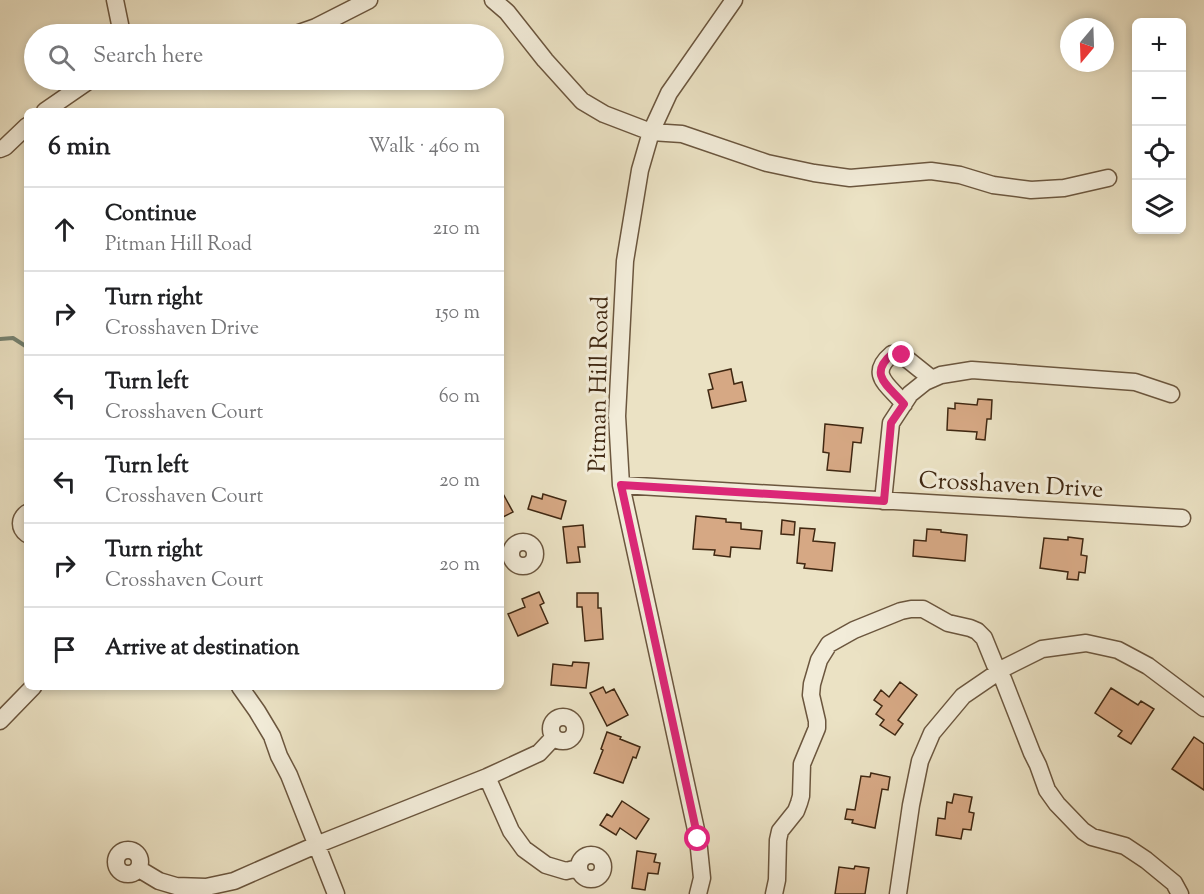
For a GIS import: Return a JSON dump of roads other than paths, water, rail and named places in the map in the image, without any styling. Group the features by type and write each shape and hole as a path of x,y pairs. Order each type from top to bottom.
{"street":[{"path":"115,0 120,24"},
{"path":"322,24 369,0"},
{"path":"493,0 507,12 545,60 582,101 604,114 651,132 682,134 767,163 850,178 931,171 960,175 993,185 1031,190 1064,188 1108,178"},
{"name":"Pitman Hill Road","path":"698,894 702,878 698,839 621,485 617,416 625,261 640,170 651,132 669,93 734,0"},
{"path":"49,108 75,90"},
{"path":"0,149 24,129"},
{"path":"904,404 884,382 880,373 882,362 892,354 902,355 932,379"},
{"path":"884,501 891,423 910,394 925,382 941,375 972,370 1135,382 1171,394"},
{"name":"Crosshaven Drive","path":"621,485 1182,518"},
{"path":"24,516 21,525 24,531"},
{"path":"774,894 780,831 796,811 799,803 802,764 817,728 811,695 819,660 829,644 854,630 900,611 911,609 923,609 948,623 977,631 984,638 1047,790 1057,804 1083,831 1092,837 1125,846 1146,860 1174,883 1180,894"},
{"path":"898,894 920,761 932,732 963,696 1004,669 1042,649 1086,643 1118,650 1148,666 1204,708"},
{"path":"0,721 30,690"},
{"path":"243,690 272,736 279,756 290,775 336,894"},
{"path":"139,869 175,890 234,881 316,845 487,777 538,753 554,737"},
{"path":"487,777 511,831 524,849 546,865 566,871 578,868"}],"waterway":[{"path":"0,339 13,338 24,345"}]}
